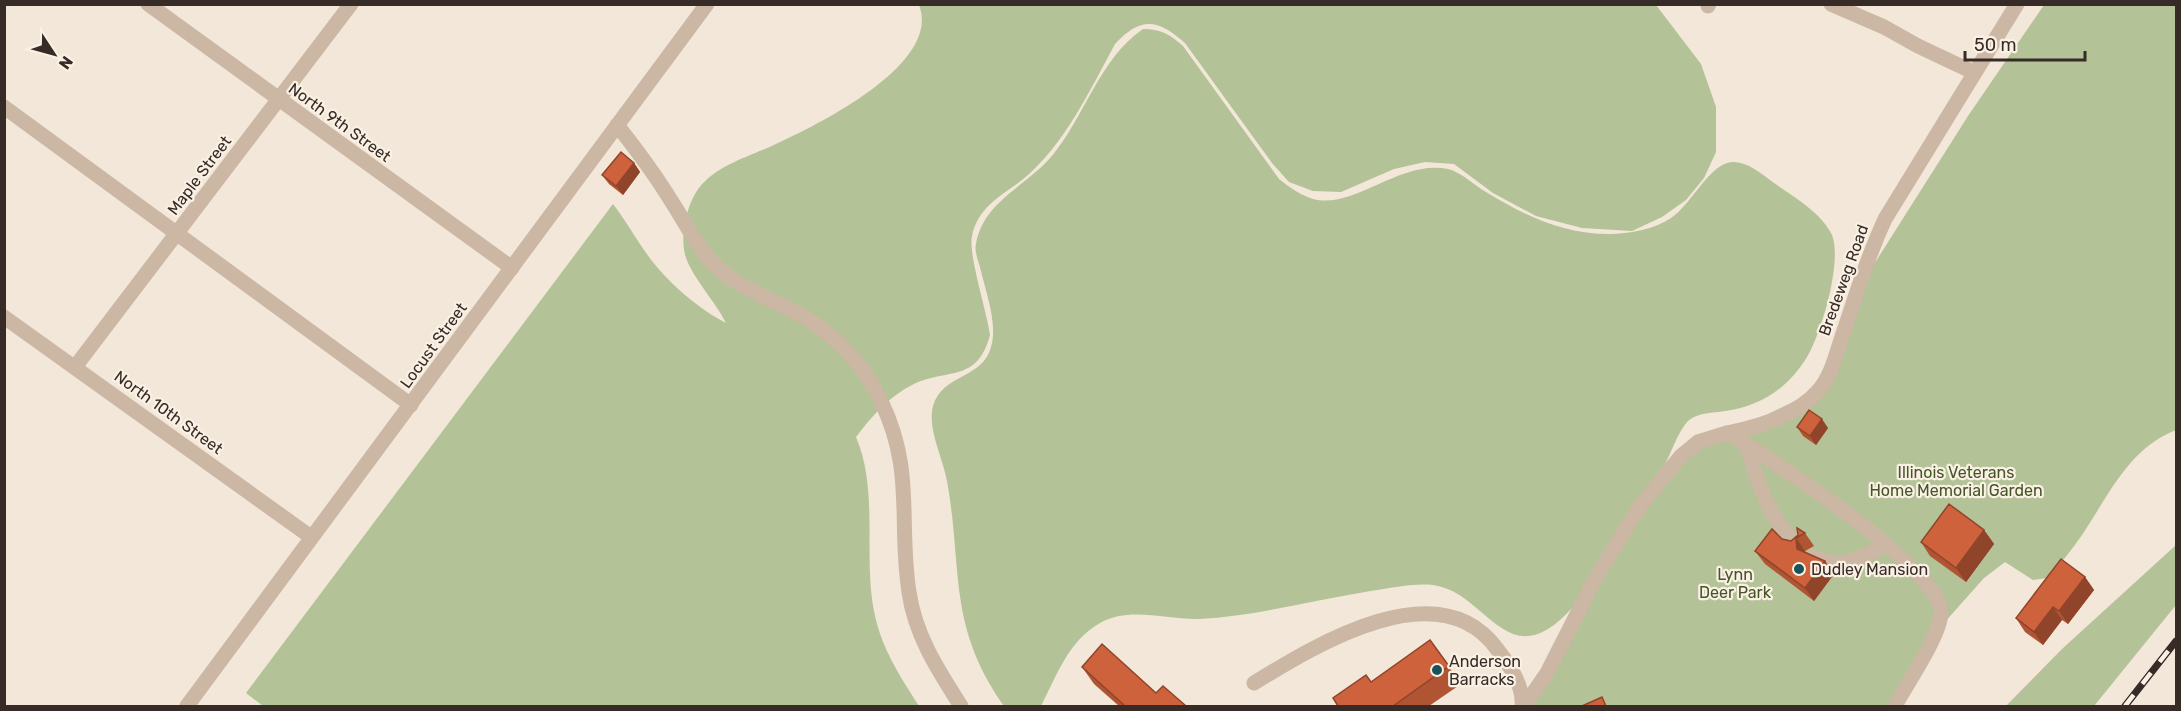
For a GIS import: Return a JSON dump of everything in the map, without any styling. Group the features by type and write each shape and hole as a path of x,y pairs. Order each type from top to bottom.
{"street":[{"name":"North 9th Street","path":"148,4 512,268"},
{"name":"Maple Street","path":"75,367 351,4"},
{"name":"Locust Street","path":"187,706 707,4"},
{"path":"1831,4 1884,27 1973,72"},
{"name":"Bredeweg Road","path":"1523,706 1547,674 1609,554 1647,498 1681,456 1698,442 1763,424 1791,412 1806,402 1828,376 1871,249 1885,219 1973,72 2017,4"},
{"path":"4,107 178,232 411,405"},
{"path":"617,125 644,159 699,246 713,264 730,278 806,318 828,334 866,375 880,398 891,422 903,471 909,590 913,613 931,660 961,706"},
{"name":"North 10th Street","path":"4,317 311,537"},
{"path":"1727,433 1810,487 1886,545 1934,591 1941,611 1935,633 1895,706"},
{"path":"1746,444 1770,512 1785,533 1798,545"},
{"path":"1814,556 1836,564 1851,562 1886,545"},
{"path":"1254,682 1340,636 1413,614 1435,613 1467,621 1492,641 1519,688 1523,706"}],"green space":[{"path":"919,5 1656,5 1701,64 1716,107 1716,152 1704,178 1686,200 1662,217 1632,231 1582,228 1536,216 1493,193 1454,164 1425,162 1394,169 1341,192 1313,191 1289,182 1272,163 1185,43 1158,25 1141,25 1124,35 1115,44 1086,98 1051,151 1022,180 991,203 979,217 972,236 973,256 990,335 977,361 960,372 926,379 897,394 882,407 856,437 867,479 871,590 877,624 898,673 919,706 263,706 246,693 613,204 647,254 668,279 696,304 726,323 686,258 683,241 685,225 695,194 707,180 725,167 778,143 848,106 896,69 913,48 921,27"},
{"path":"2044,5 2176,5 2176,430 2145,448 2133,461 2111,489 2078,541 2047,578 2033,580 2005,562 1984,578 1935,633 1895,706 1524,706 1596,577 1681,456 1818,390 1857,291 1968,116"},
{"path":"1143,29 1164,33 1183,46 1279,179 1313,199 1345,198 1412,171 1430,168 1448,169 1501,201 1546,222 1578,231 1612,234 1651,228 1665,222 1686,204 1716,169 1724,164 1738,162 1750,166 1807,206 1821,219 1831,233 1835,260 1833,277 1813,346 1791,378 1762,400 1738,409 1701,414 1688,421 1664,466 1572,608 1550,628 1531,636 1514,634 1499,626 1452,591 1433,585 1390,588 1262,612 1220,617 1187,619 1123,615 1100,623 1079,640 1064,660 1041,706 1004,706 986,677 973,649 965,623 947,481 932,424 933,406 945,387 980,365 987,357 991,347 992,319 976,250 980,229 996,206 1051,157 1115,56"},
{"path":"2176,545 2176,605 2094,706 2006,706 2062,649"}],"building":[{"path":"621,152 634,163 616,186 602,175"},
{"path":"1809,410 1822,419 1810,436 1797,427"},
{"path":"1949,504 1984,530 1956,568 1921,542"},
{"path":"1797,528 1805,533 1796,538 1797,549 1825,561 1805,588 1755,551 1772,529 1782,539 1791,541 1798,535"},
{"path":"2061,559 2085,577 2059,611 2053,607 2034,632 2016,618"},
{"path":"1430,640 1449,666 1393,706 1338,706 1333,698 1366,675 1371,682"},
{"path":"1102,644 1156,693 1163,686 1186,706 1125,706 1082,667"},
{"path":"1602,697 1606,706 1582,706"}],"railway":[{"path":"2125,706 2176,641"}],"place":[{"name":"Dudley Mansion","path":"1799,569"},
{"name":"Anderson Barracks","path":"1437,670"}],"park label":[{"name":"Illinois Veterans Home Memorial Garden","path":"1956,481"},
{"name":"Lynn Deer Park","path":"1735,583"}]}
